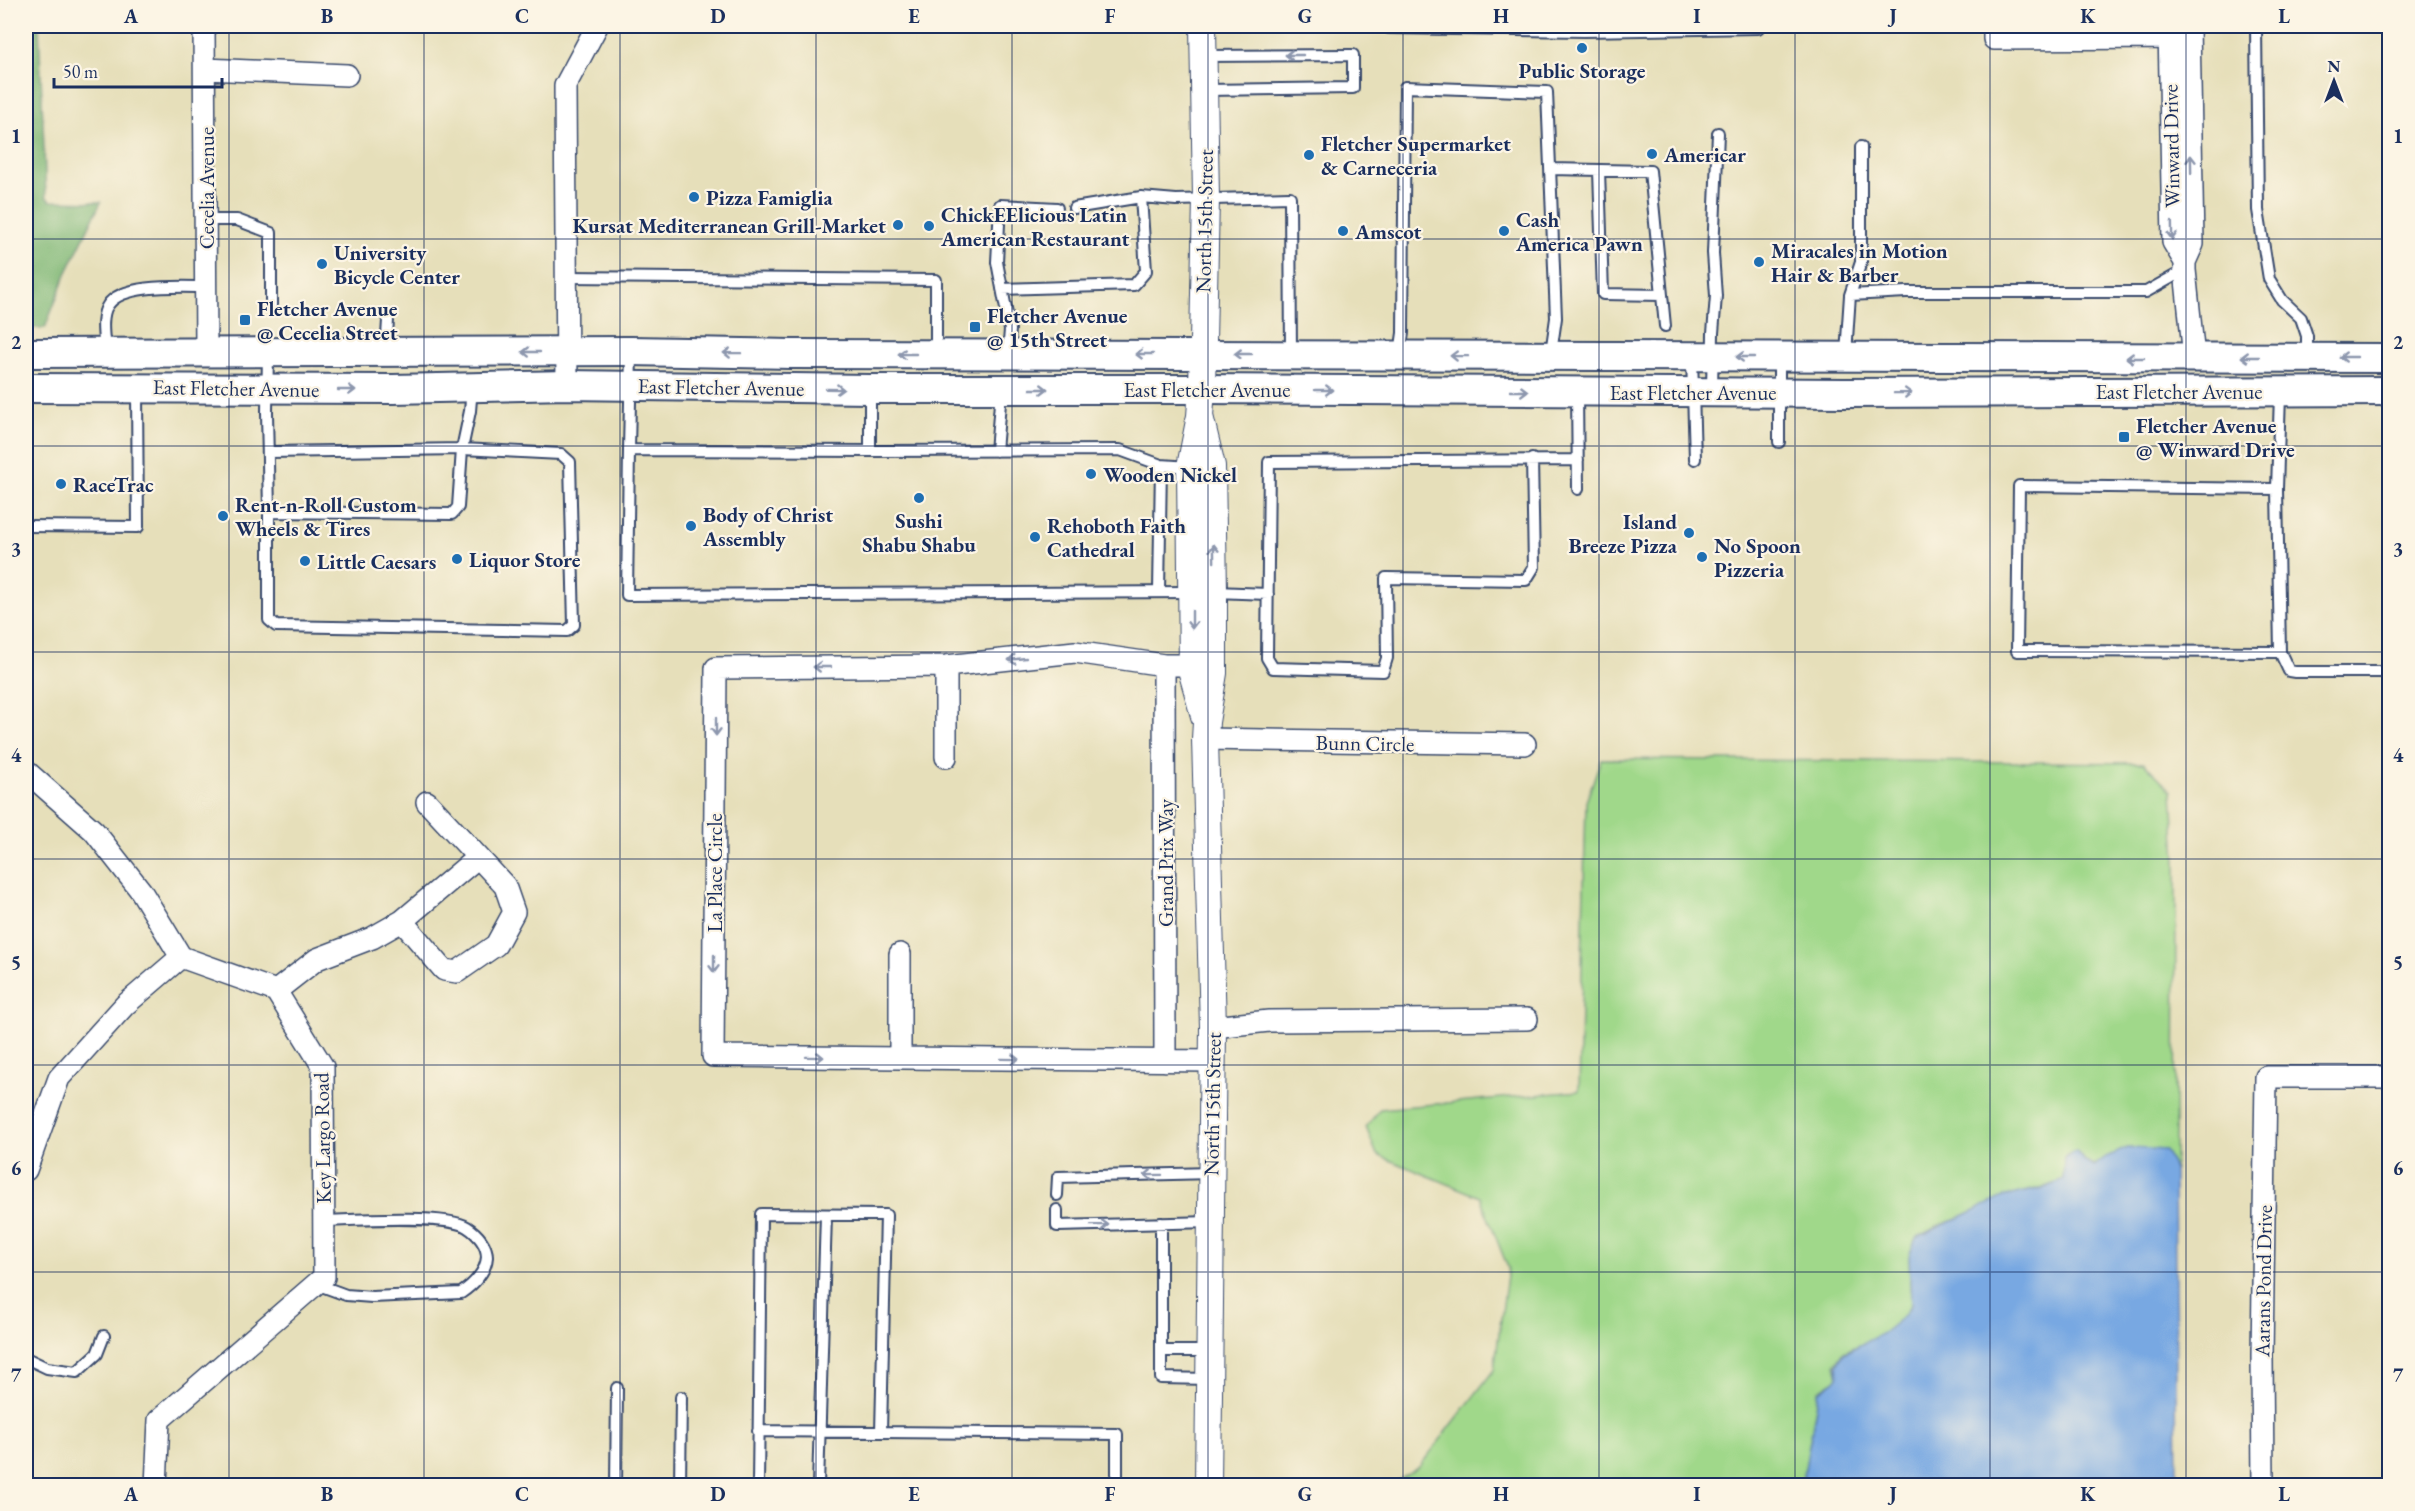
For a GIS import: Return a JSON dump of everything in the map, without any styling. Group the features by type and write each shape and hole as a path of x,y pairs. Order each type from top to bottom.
{"main road":[{"path":"26,376 42,371 137,370 206,351"},
{"name":"East Fletcher Avenue","path":"26,353 631,351 1551,357 2390,357"},
{"path":"1690,357 1690,392"},
{"path":"1845,393 1846,358"},
{"path":"2194,358 2214,390"},
{"name":"East Fletcher Avenue","path":"26,388 137,387 268,390 567,385 1001,389 1201,402 1577,392 2390,391"}],"street":[{"name":"Cecelia Avenue","path":"204,26 206,351"},
{"path":"567,385 565,86 597,26"},
{"name":"North 15th Street","path":"1203,26 1206,198 1201,402 1190,466 1214,673 1206,731 1213,1028 1208,1485"},
{"path":"1994,26 1994,39 2179,32"},
{"name":"Winward Drive","path":"2179,32 2193,244 2186,272 2194,358"},
{"path":"205,69 347,75"},
{"name":"North 15th Street","path":"1201,402 1212,466 1203,592 1192,666 1206,731"},
{"name":"La Place Circle","path":"1192,666 1164,666 1075,652 946,666 716,668 713,1056 1212,1061"},
{"path":"946,666 946,757"},
{"name":"Grand Prix Way","path":"1164,666 1165,1061"},
{"name":"Bunn Circle","path":"1206,731 1526,744"},
{"path":"26,771 94,831 141,891 182,957 276,991 316,959 372,938 402,921 478,857"},
{"path":"402,921 444,970 457,972 496,945 514,912 505,886 427,802"},
{"path":"900,954 900,1058"},
{"path":"26,1166 59,1078 124,1005 182,957"},
{"name":"Key Largo Road","path":"276,991 324,1067 324,1277 316,1284"},
{"path":"1213,1028 1269,1021 1527,1019"},
{"name":"Aarans Pond Drive","path":"2263,1485 2262,1356 2266,1077 2390,1077"},
{"path":"156,1485 159,1420 316,1284"}],"lane":[{"path":"1388,26 1389,28 1584,31 1758,28 1760,26"},
{"path":"2256,26 2258,210 2269,279 2282,300 2301,318 2307,336 2307,357"},
{"path":"1203,56 1353,55 1353,88 1204,90"},
{"path":"1400,355 1403,333 1405,87 1547,92 1556,318 1551,357"},
{"path":"1695,459 1690,357 1716,296 1713,254 1718,133"},
{"path":"1846,358 1850,295 1862,262 1861,147"},
{"path":"1551,169 1650,171 1665,326"},
{"path":"1599,170 1603,294 1662,295"},
{"path":"1002,289 1134,285 1146,271 1142,197"},
{"path":"1074,208 1142,197 1176,200 1290,197 1292,354"},
{"path":"1008,354 1010,330 997,262 1000,205 1057,208"},
{"path":"206,220 237,220 271,233 270,306"},
{"path":"1850,295 1906,292 2146,292 2186,272"},
{"path":"566,277 936,280 936,354"},
{"path":"105,351 103,327 106,306 115,296 144,289 206,287"},
{"path":"386,352 388,320"},
{"path":"268,351 268,452 269,513 268,620 276,626 567,631 574,625 570,462 561,454 462,449 268,452"},
{"path":"631,351 627,595 1159,592 1268,594"},
{"path":"1779,357 1779,442"},
{"path":"26,526 138,527 137,387"},
{"path":"269,513 452,514 458,507 462,449 470,411 472,387"},
{"path":"870,389 870,451"},
{"path":"996,450 1001,389"},
{"path":"2281,390 2277,489 2280,652 2289,671 2390,672"},
{"path":"1577,392 1578,489"},
{"path":"629,450 1120,450 1161,465 1190,466"},
{"path":"1532,459 1534,567 1526,580 1386,578 1387,658 1383,671 1273,668 1267,658 1269,462 1532,459 1578,460"},
{"path":"1159,592 1161,465"},
{"path":"2277,489 2019,486 2017,651 2280,652"},
{"path":"1057,1195 1058,1177 1211,1173"},
{"path":"1057,1210 1057,1226 1211,1222"},
{"path":"758,1485 761,1214 886,1215 881,1432"},
{"path":"818,1485 826,1215"},
{"path":"316,1284 346,1295 372,1297 460,1293 472,1286 487,1261 487,1250 481,1239 466,1226 444,1221 324,1221"},
{"path":"1161,1223 1161,1378 1209,1379"},
{"path":"26,1358 47,1368 77,1372 97,1354 104,1336"},
{"path":"1161,1351 1209,1351"},
{"path":"616,1485 617,1388"},
{"path":"680,1485 681,1397"},
{"path":"758,1431 1117,1434 1117,1485"}],"green space":[{"path":"26,26 39,26 46,197 51,201 101,202 66,274 45,328 26,328"},
{"path":"1601,759 2144,763 2172,791 2176,862 2175,1170 2165,1150 2127,1148 2093,1165 2084,1160 2076,1151 2064,1157 2064,1180 2005,1197 1916,1238 1909,1256 1911,1305 1904,1316 1880,1336 1843,1352 1835,1365 1838,1378 1819,1390 1802,1485 1392,1485 1420,1466 1494,1370 1508,1268 1480,1197 1377,1155 1366,1127 1380,1109 1579,1091 1586,802"}],"water":[{"path":"2128,1148 2165,1150 2174,1169 2177,1485 1802,1485 1819,1392 1838,1378 1837,1365 1844,1353 1883,1333 1904,1316 1911,1305 1909,1256 1916,1238 2003,1197 2048,1187 2063,1180 2064,1158 2076,1151 2083,1160 2094,1166 2106,1157"}],"place":[{"name":"Public Storage","path":"1582,48"},
{"name":"Americar","path":"1652,154"},
{"name":"Fletcher Supermarket & Carneceria","path":"1309,155"},
{"name":"Pizza Famiglia","path":"694,197"},
{"name":"Kursat Mediterranean Grill-Market","path":"898,225"},
{"name":"ChickEElicious Latin American Restaurant","path":"929,226"},
{"name":"Amscot","path":"1343,231"},
{"name":"Cash America Pawn","path":"1504,231"},
{"name":"Miracales in Motion Hair & Barber","path":"1759,262"},
{"name":"University Bicycle Center","path":"322,264"},
{"name":"Fletcher Avenue @ Cecelia Street","path":"245,320"},
{"name":"Fletcher Avenue @ 15th Street","path":"975,327"},
{"name":"Fletcher Avenue @ Winward Drive","path":"2124,437"},
{"name":"Wooden Nickel","path":"1091,474"},
{"name":"RaceTrac","path":"61,484"},
{"name":"Sushi Shabu Shabu","path":"919,498"},
{"name":"Rent-n-Roll Custom Wheels & Tires","path":"223,516"},
{"name":"Body of Christ Assembly","path":"691,526"},
{"name":"Island Breeze Pizza","path":"1689,533"},
{"name":"Rehoboth Faith Cathedral","path":"1035,537"},
{"name":"No Spoon Pizzeria","path":"1702,557"},
{"name":"Liquor Store","path":"457,559"},
{"name":"Little Caesars","path":"305,561"}]}
